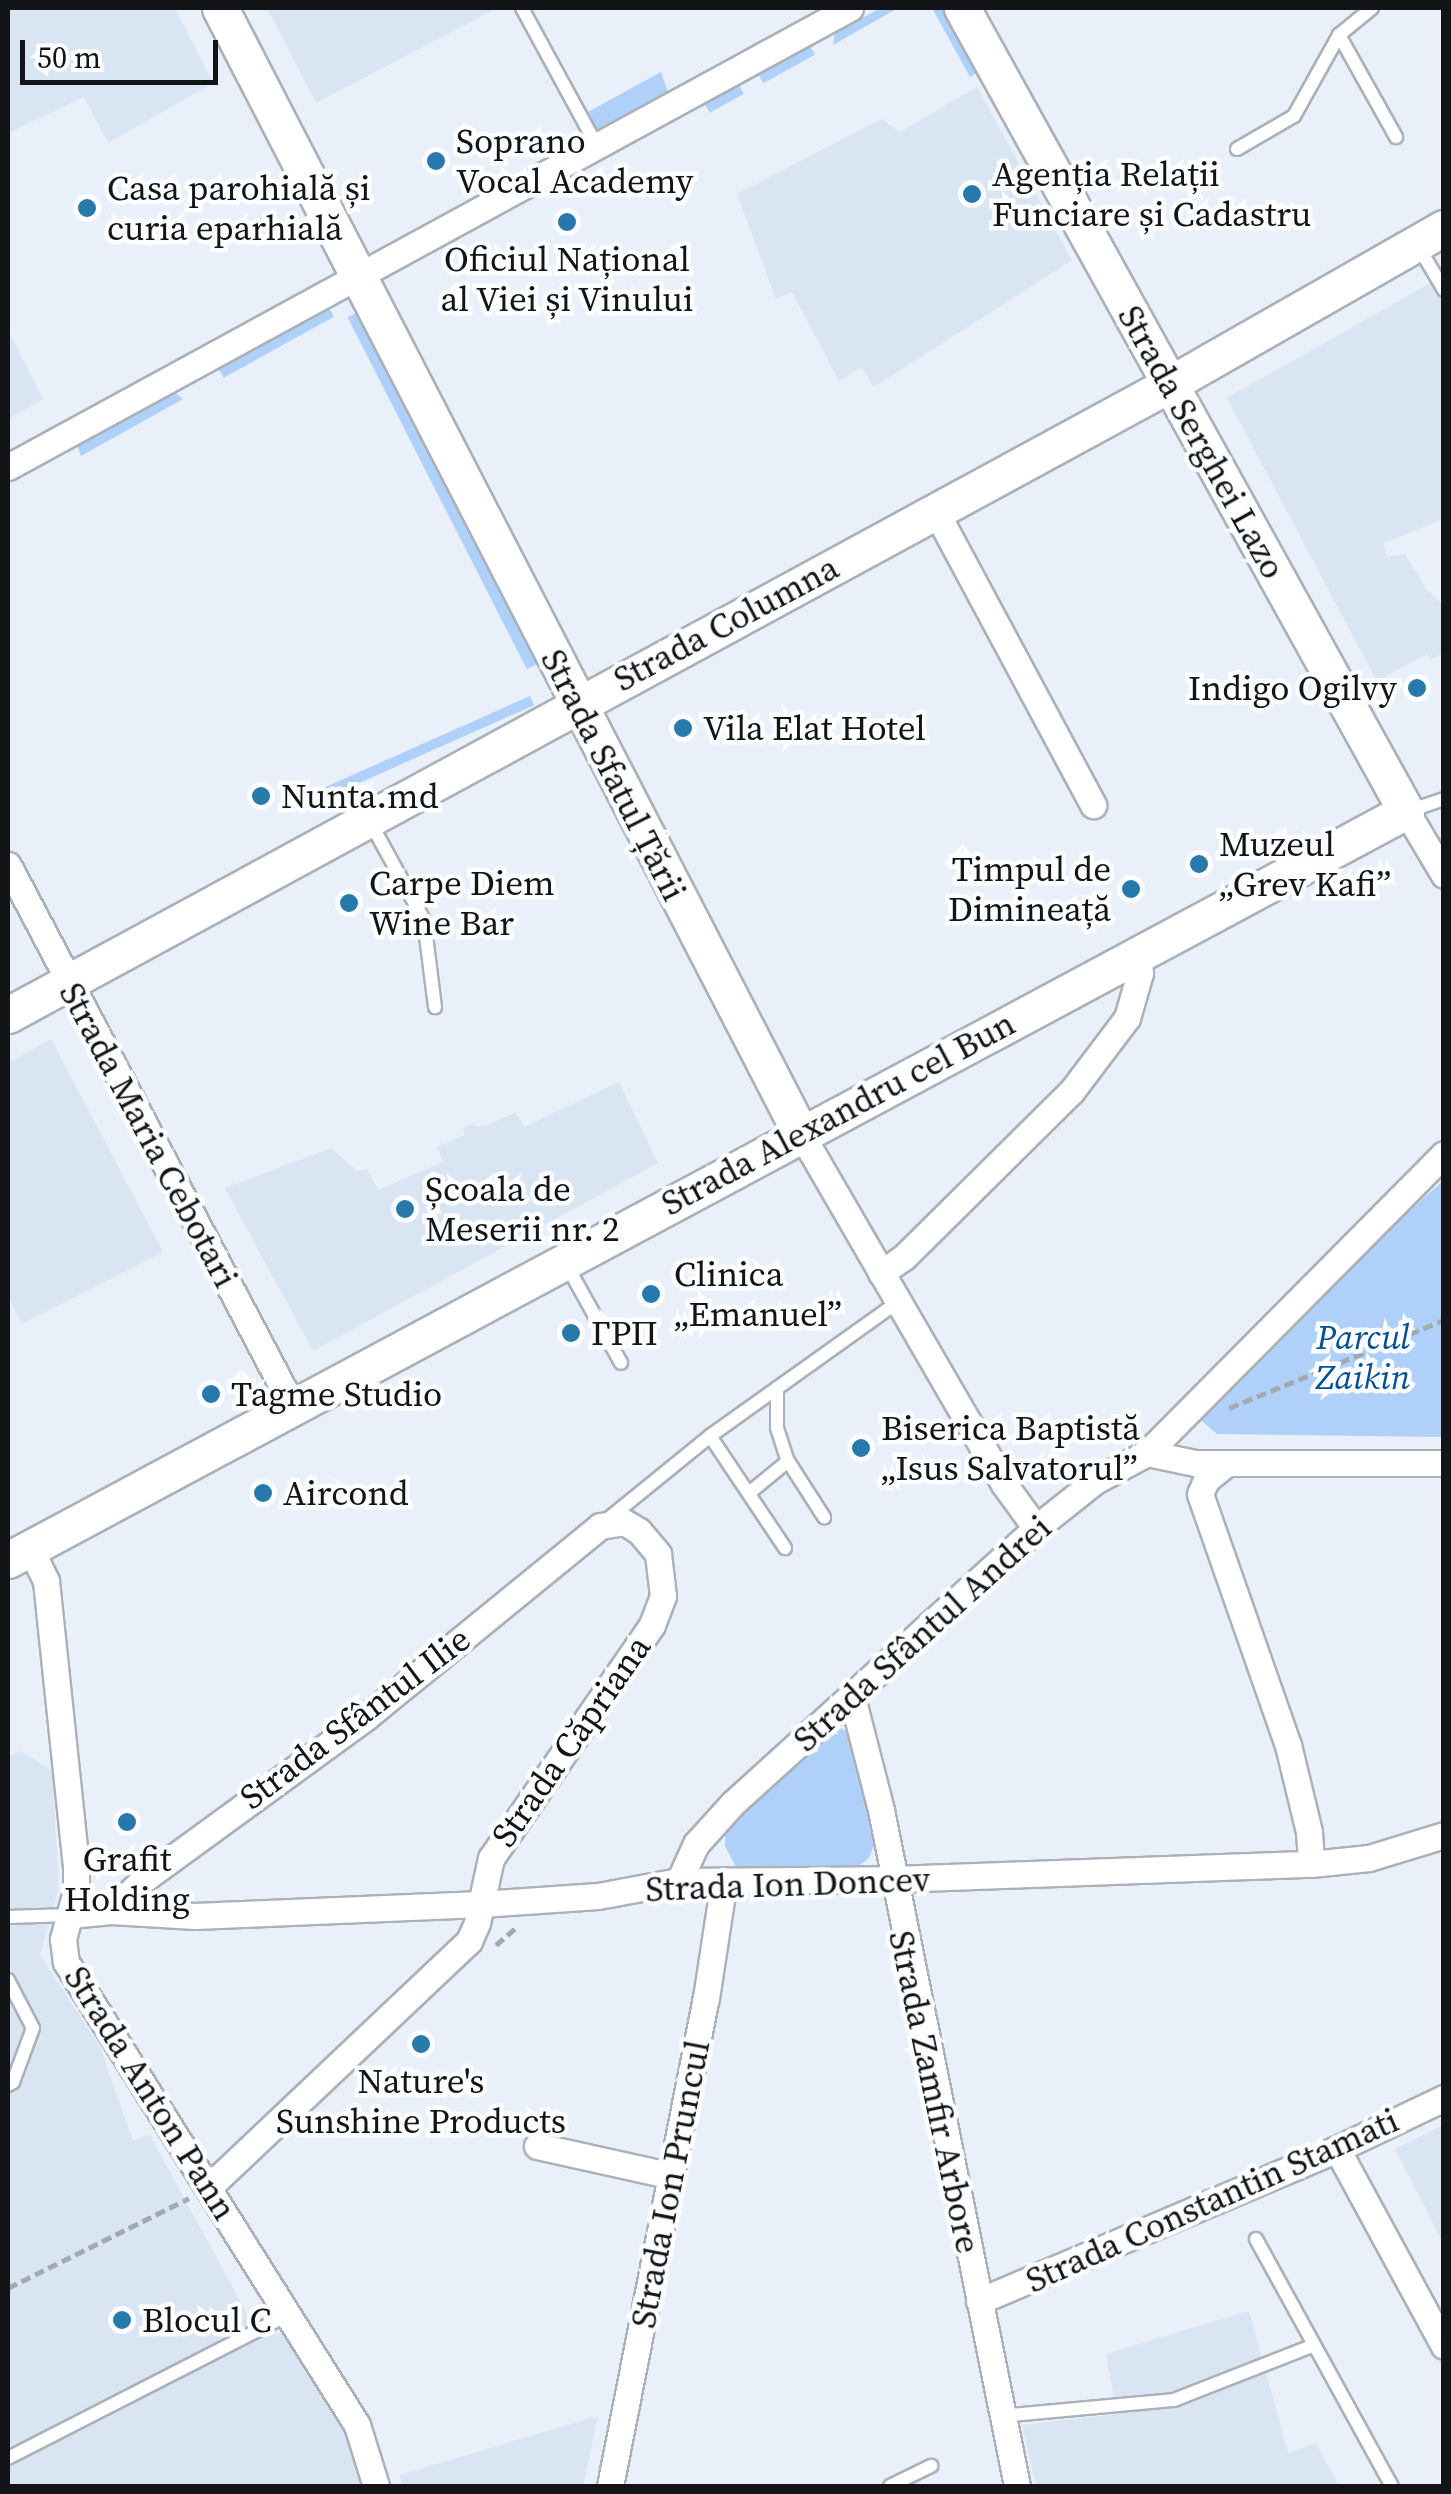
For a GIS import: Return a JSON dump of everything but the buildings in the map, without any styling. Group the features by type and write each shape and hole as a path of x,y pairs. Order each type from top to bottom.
{"main road":[{"name":"Strada Sfatul Țării","path":"220,8 800,1132"},
{"name":"Strada Serghei Lazo","path":"962,8 1406,811"},
{"name":"Strada Columna","path":"8,1015 1170,384 1430,236"},
{"name":"Strada Alexandru cel Bun","path":"19,1554 800,1132 1406,811"}],"street":[{"path":"8,467 850,8"},
{"path":"935,510 1093,806"},
{"name":"Strada Serghei Lazo","path":"1406,811 1444,875"},
{"name":"Strada Maria Cebotari","path":"8,866 292,1405"},
{"path":"882,1273 904,1257 1071,1092 1127,1018 1140,973 1138,953"},
{"name":"Strada Sfatul Țării","path":"800,1132 1014,1500 1036,1528"},
{"name":"Strada Sfântul Andrei","path":"679,1881 711,1826 1036,1528 1095,1481 1147,1453 1444,1154"},
{"path":"1147,1453 1195,1463 1444,1462"},
{"path":"1227,1463 1206,1480 1200,1494 1288,1746 1310,1832 1311,1864"},
{"name":"Strada Căpriana","path":"209,2188 469,1941 490,1858 652,1625 663,1596 658,1554 639,1530 624,1522 600,1526"},
{"name":"Strada Sfântul Ilie","path":"112,1912 160,1866 366,1716 600,1526"},
{"name":"Strada Anton Pann","path":"19,1554 46,1581 76,1868 64,1939 71,1972 357,2425 376,2486"},
{"name":"Strada Zamfir Arbore","path":"852,1697 867,1748 1016,2486"},
{"name":"Strada Ion Doncev","path":"70,1914 195,1916 481,1904 598,1896 679,1881 892,1879 1311,1864 1369,1858 1444,1835"},
{"name":"Strada Ion Pruncul","path":"610,2486 672,2176 724,1880"},
{"name":"Strada Constantin Stamati","path":"979,2301 1337,2150 1444,2098"},
{"path":"537,2146 672,2176"},
{"path":"1337,2150 1444,2346"}],"lane":[{"path":"522,8 597,146"},
{"path":"1237,149 1294,116 1339,35 1372,8"},
{"path":"1339,35 1396,137"},
{"path":"1430,236 1444,290"},
{"path":"1406,811 1444,799"},
{"path":"368,818 424,920 434,1007"},
{"path":"565,1262 621,1363"},
{"path":"600,1526 710,1436 898,1302"},
{"path":"777,1388 777,1428 788,1461 824,1517"},
{"path":"710,1436 785,1548"},
{"path":"748,1493 788,1461"},
{"path":"8,1917 70,1914"},
{"path":"8,1980 33,2028 8,2085"},
{"path":"1256,2239 1392,2486"},
{"path":"8,2458 289,2314"},
{"path":"1001,2416 1174,2400 1314,2345"},
{"path":"890,2486 931,2466"}],"path":[{"path":"1228,1408 1444,1320"},
{"path":"486,1954 525,1919"},
{"path":"8,2288 209,2188"}],"shaded area":[{"path":"8,8 175,8 213,83 108,143 84,97 8,133"},
{"path":"267,8 497,8 316,103"},
{"path":"977,87 1072,260 874,387 862,367 839,381 792,292 776,299 737,194 881,119 900,132"},
{"path":"1434,281 1444,298 1443,519 1384,543 1386,557 1405,554 1426,589 1443,605 1443,653 1431,660 1427,654 1384,677 1388,685 1381,689 1227,398"},
{"path":"8,330 43,399 8,419"},
{"path":"51,1039 163,1252 22,1324 8,1295 8,1063"},
{"name":"Școala de Meserii nr. 2","path":"619,1082 658,1163 313,1351 225,1188 331,1148 357,1171 367,1169 378,1190 443,1162 437,1147 465,1135 463,1128 474,1123 476,1127 490,1124 516,1112 524,1127"},
{"path":"20,1751 52,1771 59,1887 40,1955 100,2047 133,2141 150,2135 247,2314 265,2333 289,2334 348,2434 364,2486 8,2486 8,1756"},
{"path":"1443,2125 1443,2243 1395,2149"},
{"path":"1249,2311 1288,2453 1316,2443 1339,2486 1036,2486 1022,2425 1117,2414 1106,2354"},
{"path":"598,2416 583,2486 402,2486 400,2475"}],"green space":[{"path":"881,8 898,8 833,45 835,32"},
{"path":"932,8 947,8 982,70 970,77"},
{"path":"810,46 815,55 763,83 758,75"},
{"path":"661,72 668,92 598,136 586,113"},
{"path":"739,85 744,94 710,113 705,104"},
{"path":"329,308 334,317 224,378 219,369"},
{"path":"360,311 539,663 527,669 348,317"},
{"path":"174,392 183,399 81,456 77,445"},
{"path":"530,696 534,705 314,803 310,794"},
{"name":"Parcul Zaikin","path":"1443,1181 1443,1437 1217,1434 1187,1408"},
{"path":"835,1725 850,1733 858,1760 874,1845 869,1858 856,1868 744,1870 735,1865 725,1846 726,1825"}],"place":[{"name":"Soprano Vocal Academy","path":"436,161"},
{"name":"Agenția Relații Funciare și Cadastru","path":"972,194"},
{"name":"Casa parohială și curia eparhială","path":"87,208"},
{"name":"Oficiul Național al Viei și Vinului","path":"567,222"},
{"name":"Indigo Ogilvy","path":"1417,688"},
{"name":"Vila Elat Hotel","path":"683,728"},
{"name":"Nunta.md","path":"261,796"},
{"name":"Muzeul „Grev Kafi”","path":"1199,864"},
{"name":"Timpul de Dimineață","path":"1131,889"},
{"name":"Carpe Diem Wine Bar","path":"349,903"},
{"name":"Școala de Meserii nr. 2","path":"405,1209"},
{"name":"Clinica „Emanuel”","path":"651,1294"},
{"name":"ГРП","path":"571,1333"},
{"name":"Tagme Studio","path":"211,1394"},
{"name":"Biserica Baptistă „Isus Salvatorul”","path":"861,1448"},
{"name":"Aircond","path":"263,1493"},
{"name":"Grafit Holding","path":"127,1822"},
{"name":"Nature's Sunshine Products","path":"421,2044"},
{"name":"Blocul C","path":"122,2320"}]}
